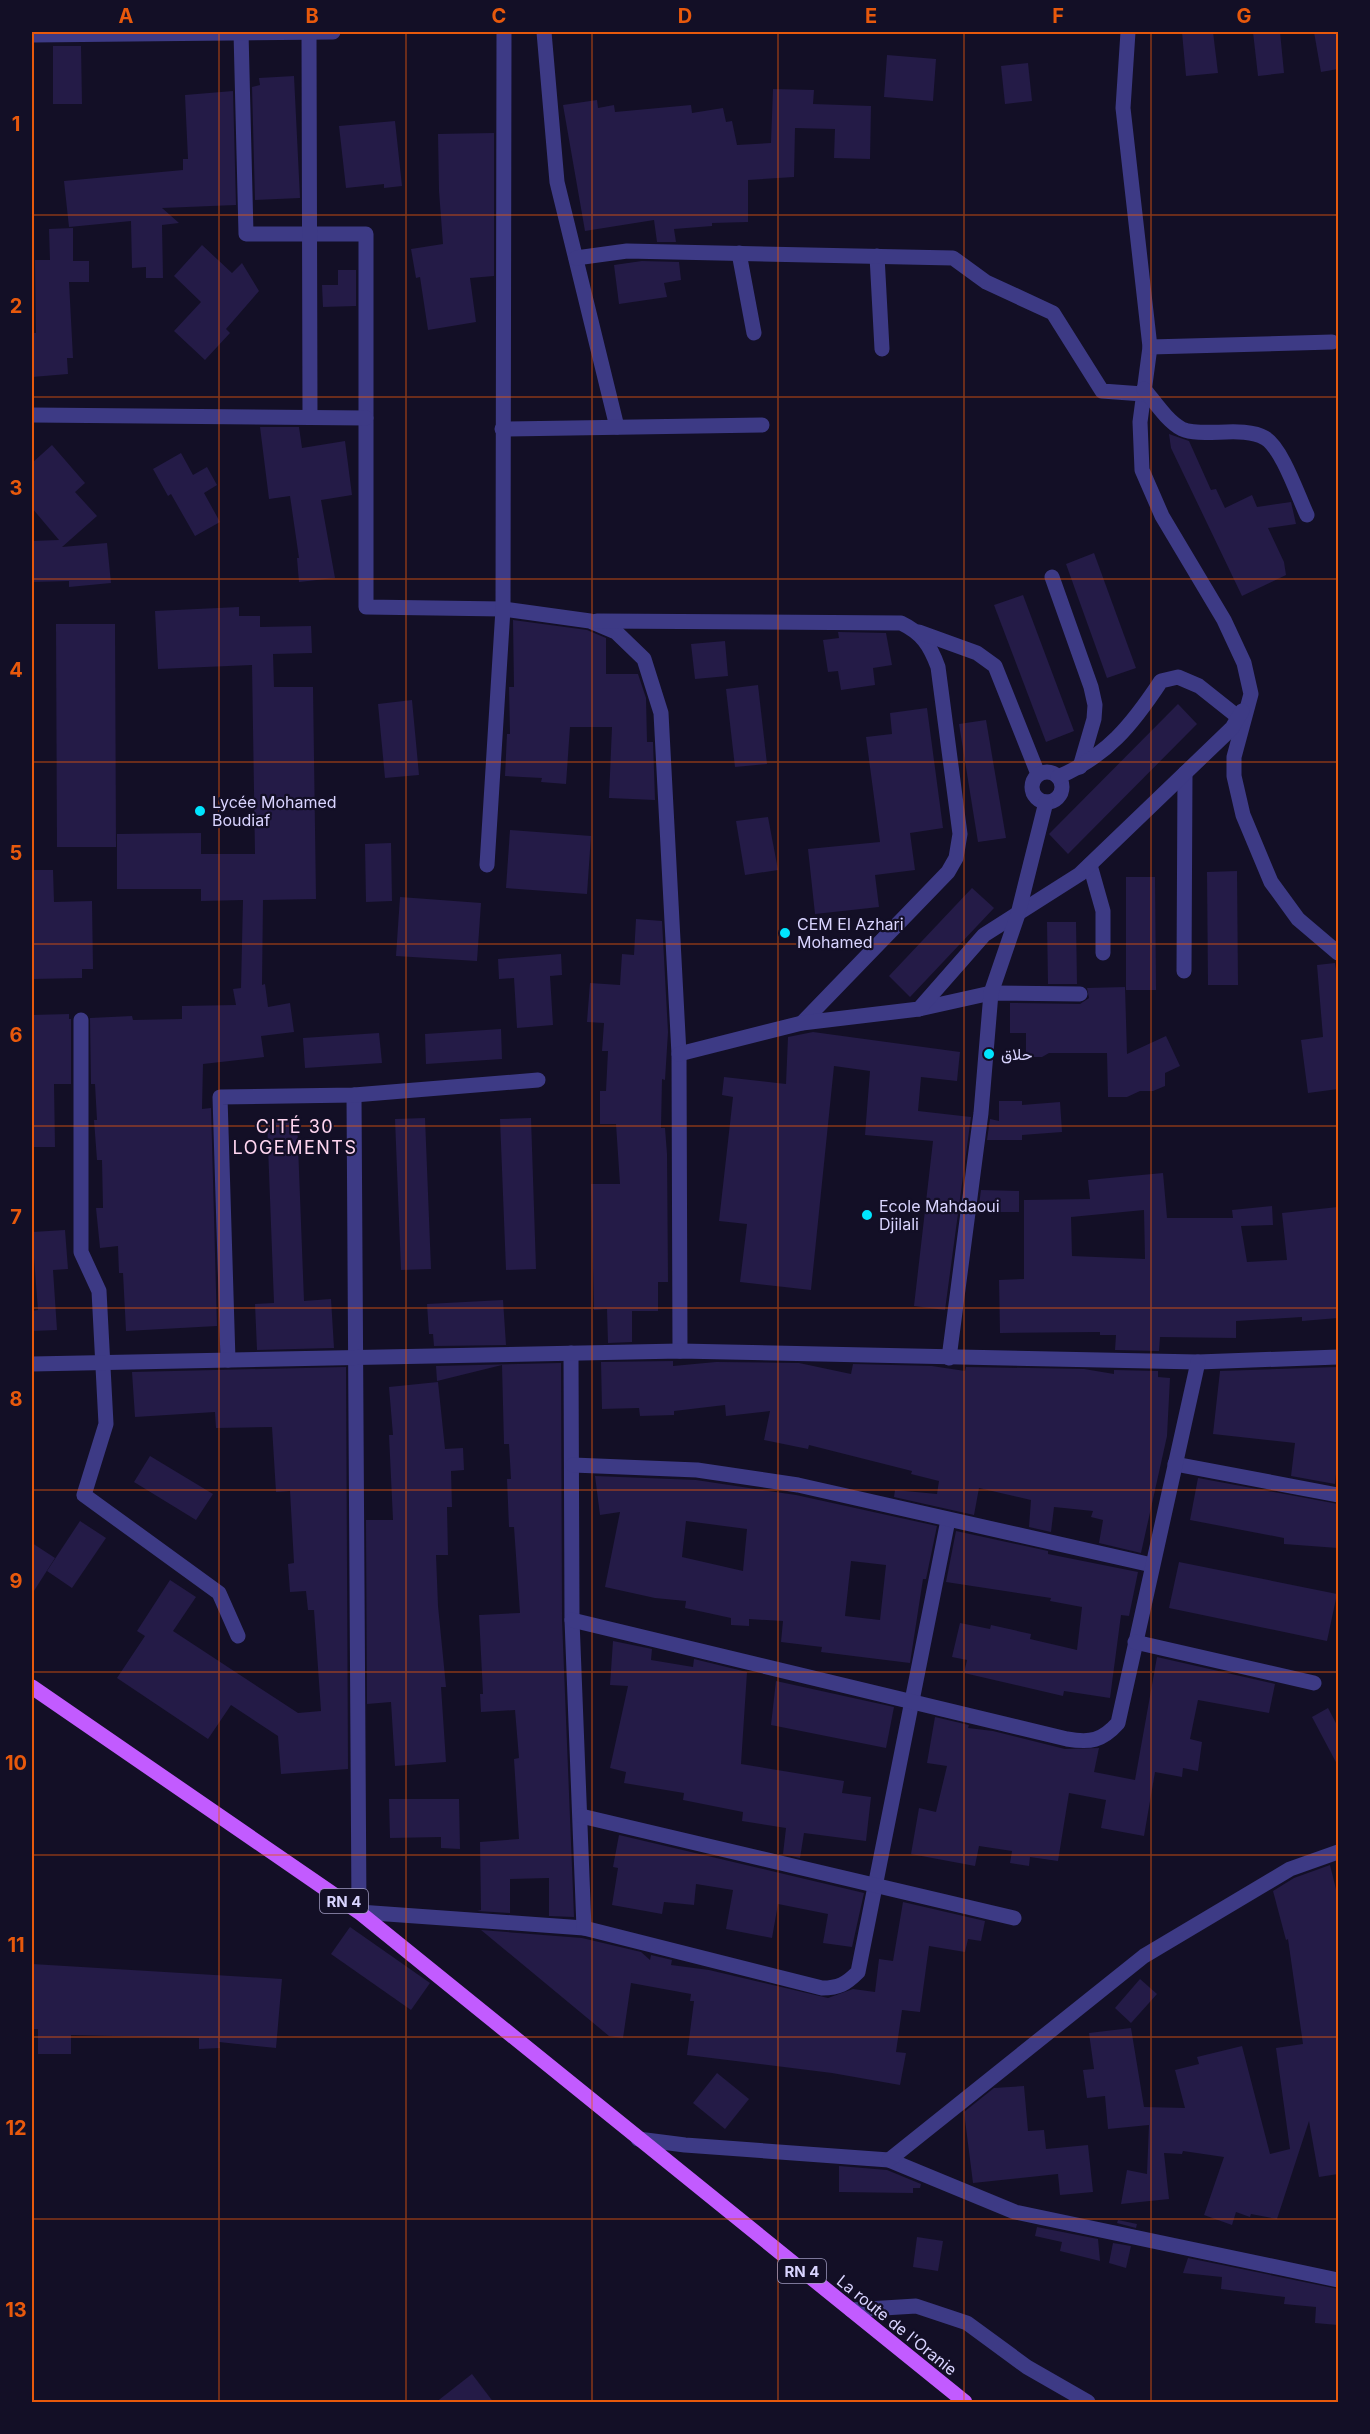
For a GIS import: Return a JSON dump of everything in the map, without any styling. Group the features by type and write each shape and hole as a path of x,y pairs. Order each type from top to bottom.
{"main road":[{"name":"RN 4","path":"32,1687 359,1912 638,2139"},
{"name":"La route de l'Oranie","path":"638,2139 965,2403"}],"street":[{"path":"309,32 310,417"},
{"path":"32,35 333,32"},
{"path":"487,865 503,609 504,32"},
{"path":"544,32 557,182 616,427"},
{"path":"1128,32 1123,108 1150,347 1140,422 1142,470 1162,516 1224,620 1244,663 1251,694 1234,758 1234,776 1243,815 1271,882 1298,919 1338,953"},
{"path":"241,33 246,234 366,234 366,607 503,609 590,621 901,623 977,653 995,666 1038,774 1032,788 1037,798 1046,802 1054,800 1062,788 1058,777 1049,772 1038,774"},
{"path":"576,258 627,251 952,258 986,282 1053,313 1102,391 1144,392 1170,419 1184,429 1251,433 1266,438 1277,452 1307,514"},
{"path":"739,253 754,333"},
{"path":"877,256 882,349"},
{"path":"1150,347 1332,342"},
{"path":"32,415 366,418"},
{"path":"502,429 762,424"},
{"path":"1052,577 1092,687 1095,705 1080,767"},
{"path":"590,621 616,632 644,659 661,713 679,1054 680,1351"},
{"path":"802,1023 948,872 956,858 960,834 938,667 930,646 918,631"},
{"path":"1058,777 1080,767 1111,746 1161,681 1178,677 1199,686 1238,717"},
{"path":"919,1009 984,935 1090,865 1232,728 1251,694"},
{"path":"1184,970 1185,773"},
{"path":"949,1358 981,1113 991,993 1018,914 1046,802"},
{"path":"1090,865 1103,911 1103,953"},
{"path":"679,1054 802,1023 919,1009 991,993 1080,994"},
{"path":"81,1020 81,1252 99,1290 105,1362 106,1424 84,1495 219,1593 238,1636"},
{"path":"228,1360 220,1097 354,1095 538,1080"},
{"path":"354,1095 359,1912 584,1928 822,1988 837,1988 848,1983 858,1972 948,1520"},
{"path":"32,1364 680,1351 1198,1362 1338,1357"},
{"path":"571,1353 572,1620 584,1928"},
{"path":"572,1620 912,1703 1089,1742 1106,1736 1118,1723 1198,1362"},
{"path":"1175,1464 1338,1495"},
{"path":"573,1465 697,1470 798,1485 1152,1565"},
{"path":"1135,1642 1314,1683"},
{"path":"581,1816 1014,1918"},
{"path":"889,2160 1144,1956 1290,1869 1338,1852"},
{"path":"638,2139 686,2145 889,2160 1015,2212 1338,2280"},
{"path":"851,2310 916,2306 967,2323 1027,2367 1088,2403"}],"building":[{"path":"1182,32 1213,32 1218,73 1186,76"},
{"path":"1253,32 1280,32 1284,73 1258,76"},
{"path":"1314,32 1338,32 1338,69 1321,72"},
{"path":"53,46 81,46 82,104 53,104"},
{"path":"887,55 936,59 933,101 884,97"},
{"path":"1028,63 1032,101 1005,104 1001,66"},
{"path":"294,76 300,198 255,200 252,87 260,85 259,78"},
{"path":"773,89 814,90 813,104 871,106 870,159 834,158 835,129 795,128 794,177 748,180 748,222 712,223 712,226 674,229 676,242 657,242 654,220 585,231 563,105 597,100 598,108 614,105 615,112 691,105 692,113 723,108 726,122 732,121 737,145 771,143"},
{"path":"233,91 236,205 162,208 179,223 162,225 163,278 146,278 146,267 132,268 131,221 69,227 64,181 183,170 183,159 188,159 185,95"},
{"path":"395,121 402,186 384,188 384,184 346,188 339,126"},
{"path":"494,133 494,276 470,278 476,322 428,330 420,277 416,278 411,249 443,244 438,134"},
{"path":"73,228 73,261 89,261 89,282 69,282 73,358 67,358 68,374 32,377 32,333 36,333 35,260 50,260 49,229"},
{"path":"202,245 232,273 242,263 259,291 226,329 230,333 205,360 174,331 201,302 174,276"},
{"path":"642,261 679,262 681,280 664,283 667,297 619,304 614,265"},
{"path":"338,270 356,270 356,306 323,307 322,285 338,285"},
{"path":"260,427 299,427 302,448 345,441 352,495 321,500 335,578 299,582 297,558 299,558 290,496 269,499"},
{"path":"1169,434 1189,441 1211,490 1216,489 1225,508 1252,495 1257,507 1291,502 1296,524 1268,528 1284,562 1286,575 1242,596 1171,448"},
{"path":"52,445 85,483 75,492 97,516 62,547 107,543 111,583 69,587 69,581 32,582 32,541 59,540 32,508 32,463"},
{"path":"181,453 193,475 207,467 217,485 204,493 220,522 195,536 171,494 168,496 153,469"},
{"path":"1094,553 1136,668 1107,678 1066,564"},
{"path":"1023,595 1074,731 1046,742 994,605"},
{"path":"239,607 239,616 260,616 260,627 311,626 312,653 273,654 274,687 313,687 316,899 263,900 262,985 265,984 268,1007 290,1003 294,1032 261,1036 264,1057 203,1064 202,1109 211,1108 217,1326 126,1331 123,1273 119,1273 118,1246 100,1248 96,1208 103,1208 102,1160 97,1160 94,1120 97,1120 95,1084 91,1084 90,1018 132,1016 133,1020 182,1019 182,1006 236,1005 233,989 241,988 243,900 201,901 201,889 117,889 117,834 201,833 201,854 255,854 252,665 158,669 155,611"},
{"path":"513,620 587,630 606,638 606,674 638,674 646,698 647,742 653,742 655,800 609,798 612,727 570,727 566,784 541,782 542,778 505,776 507,734 510,734 509,687 514,687"},
{"path":"56,624 115,624 116,847 57,847"},
{"path":"838,632 886,633 892,665 873,668 875,685 841,690 838,671 828,672 823,640 839,638"},
{"path":"725,641 728,676 695,679 691,644"},
{"path":"758,685 767,764 735,767 726,689"},
{"path":"412,700 419,775 385,778 378,704"},
{"path":"1178,704 1197,724 1068,854 1049,834"},
{"path":"927,708 943,828 910,833 915,870 875,875 879,907 815,914 808,849 880,842 866,737 892,734 890,713"},
{"path":"986,720 1006,838 978,842 959,724"},
{"path":"768,817 778,870 745,875 736,821"},
{"path":"510,830 591,836 587,894 506,888"},
{"path":"391,843 392,901 366,902 365,844"},
{"path":"32,870 53,870 54,902 92,901 93,969 82,969 82,978 32,979"},
{"path":"1237,871 1238,985 1208,985 1207,872"},
{"path":"1126,877 1155,877 1156,990 1126,990"},
{"path":"972,888 994,908 910,997 889,976"},
{"path":"400,897 481,903 477,961 396,956"},
{"path":"636,919 662,921 668,1032 665,1080 662,1079 661,1128 665,1128 667,1154 668,1282 658,1282 658,1311 632,1311 632,1342 608,1343 607,1309 594,1310 591,1184 620,1184 616,1124 600,1124 600,1091 606,1091 608,1051 602,1051 604,1023 587,1022 590,983 620,985 622,954 634,955"},
{"path":"1047,922 1076,922 1077,984 1048,984"},
{"path":"561,954 562,975 550,976 553,1025 517,1028 514,978 499,979 498,959"},
{"path":"1335,963 1338,969 1338,1089 1308,1093 1301,1040 1323,1037 1317,965"},
{"path":"1125,987 1127,1054 1166,1036 1180,1066 1165,1073 1165,1086 1153,1091 1140,1091 1127,1097 1108,1097 1107,1053 1049,1053 1042,1057 1026,1057 1026,1033 1010,1033 1010,1003 1080,1004 1089,998 1087,988"},
{"path":"69,1014 69,1019 71,1019 71,1084 54,1084 55,1147 32,1147 32,1015"},
{"path":"501,1029 502,1059 426,1064 425,1034"},
{"path":"813,1032 960,1052 957,1081 921,1077 918,1111 971,1117 945,1310 914,1306 933,1141 865,1135 870,1071 834,1066 811,1290 740,1282 747,1224 719,1221 733,1097 722,1095 724,1077 786,1084 788,1037"},
{"path":"379,1033 382,1063 305,1068 303,1038"},
{"path":"999,1101 1022,1101 1022,1105 1060,1102 1062,1132 1022,1135 1022,1140 987,1140 990,1119 999,1121"},
{"path":"425,1118 431,1269 401,1270 395,1119"},
{"path":"531,1118 536,1269 506,1270 500,1119"},
{"path":"297,1119 304,1301 331,1299 334,1348 257,1350 255,1304 274,1303 267,1120"},
{"path":"1163,1173 1167,1218 1233,1218 1232,1210 1272,1206 1273,1225 1241,1226 1247,1262 1287,1260 1282,1213 1338,1207 1338,1318 1302,1321 1302,1317 1236,1321 1236,1338 1160,1337 1159,1351 1115,1350 1116,1335 1100,1335 1100,1332 1000,1333 999,1280 1024,1279 1024,1200 1090,1199 1088,1180","holes":["1144,1210 1145,1259 1072,1256 1071,1217"]},
{"path":"981,1190 1019,1191 1019,1212 978,1212"},
{"path":"65,1230 68,1269 53,1270 57,1330 32,1331 32,1311 38,1310 32,1232"},
{"path":"503,1300 506,1345 434,1346 433,1334 429,1334 427,1304"},
{"path":"673,1361 673,1366 716,1362 799,1363 851,1374 853,1364 932,1366 965,1371 966,1367 1084,1369 1114,1374 1114,1370 1158,1371 1158,1377 1170,1378 1167,1436 1141,1553 1099,1543 1103,1520 1091,1517 1093,1511 1054,1507 1051,1532 1029,1527 1031,1500 979,1488 974,1515 894,1497 895,1490 937,1494 939,1481 911,1474 912,1471 809,1445 808,1449 764,1440 770,1411 726,1416 725,1405 674,1411 674,1415 640,1416 639,1408 602,1409 601,1362"},
{"path":"561,1363 562,1620 574,1917 549,1916 549,1878 510,1879 510,1913 477,1911 481,1910 480,1842 519,1839 514,1759 519,1758 515,1710 481,1712 480,1694 483,1694 479,1615 520,1613 514,1527 509,1527 507,1479 511,1479 509,1444 504,1444 502,1365 437,1381 436,1366"},
{"path":"346,1367 348,1769 281,1774 278,1736 231,1705 208,1739 117,1678 145,1636 137,1631 170,1580 196,1597 173,1631 298,1713 321,1711 314,1610 308,1610 306,1591 290,1592 288,1564 294,1563 290,1491 276,1492 272,1427 216,1428 215,1412 135,1417 132,1372"},
{"path":"1338,1367 1338,1455 1335,1484 1291,1476 1295,1443 1213,1434 1220,1371"},
{"path":"438,1382 445,1449 463,1448 464,1470 451,1471 452,1507 447,1507 448,1555 436,1555 438,1606 446,1687 441,1687 446,1762 395,1766 391,1702 367,1704 366,1520 393,1520 389,1435 393,1435 389,1387"},
{"path":"150,1456 213,1494 196,1520 134,1482"},
{"path":"595,1476 696,1480 796,1495 937,1526 926,1579 923,1579 910,1663 821,1652 822,1647 781,1642 783,1621 749,1619 749,1626 731,1625 731,1618 685,1608 686,1601 655,1598 605,1587 620,1512 600,1515","holes":["686,1521 747,1529 743,1571 682,1557","851,1561 886,1565 880,1620 845,1616"]},
{"path":"1198,1478 1338,1504 1338,1548 1284,1544 1284,1538 1190,1520"},
{"path":"80,1521 106,1538 72,1588 47,1571"},
{"path":"956,1531 1048,1551 1048,1554 1138,1572 1129,1616 1121,1615 1110,1698 1064,1691 1063,1696 964,1673 967,1660 952,1657 960,1623 990,1629 991,1625 1031,1634 1030,1639 1077,1650 1082,1607 1050,1601 1051,1598 946,1582"},
{"path":"32,1543 55,1558 32,1594"},
{"path":"1179,1562 1337,1594 1327,1641 1169,1608"},
{"path":"613,1641 652,1649 651,1660 693,1667 694,1659 747,1672 741,1764 844,1781 842,1793 871,1797 866,1841 804,1833 800,1858 783,1854 786,1828 742,1821 743,1812 683,1800 684,1793 624,1783 626,1772 610,1768 628,1686 610,1685"},
{"path":"1157,1657 1275,1684 1269,1713 1198,1700 1190,1739 1202,1742 1198,1771 1183,1768 1182,1777 1155,1772 1144,1836 1101,1828 1106,1800 1069,1793 1058,1861 1030,1857 1029,1866 1010,1863 1012,1851 979,1846 975,1866 911,1854 919,1808 936,1812 947,1766 927,1763 935,1717 969,1725 968,1728 993,1731 1065,1749 1099,1748 1094,1772 1135,1780"},
{"path":"776,1681 894,1707 886,1748 771,1725"},
{"path":"1328,1708 1338,1727 1338,1766 1312,1717"},
{"path":"389,1799 459,1799 460,1849 441,1848 441,1837 390,1838"},
{"path":"619,1835 864,1893 852,1947 823,1943 828,1914 778,1904 772,1938 726,1929 733,1890 696,1884 694,1905 664,1902 662,1914 612,1905 618,1868 613,1867"},
{"path":"1330,1865 1338,1897 1338,2174 1319,2177 1309,2121 1277,2219 1251,2214 1250,2217 1236,2212 1232,2225 1204,2215 1224,2157 1183,2151 1182,2154 1164,2153 1169,2199 1121,2204 1127,2170 1147,2174 1149,2125 1108,2129 1105,2096 1087,2098 1083,2070 1094,2069 1089,2033 1131,2028 1144,2107 1185,2108 1175,2070 1199,2064 1197,2057 1242,2046 1270,2154 1290,2149 1276,2048 1303,2044 1288,1939 1286,1940 1273,1891 1294,1878"},
{"path":"903,1902 985,1921 981,1941 968,1939 965,1952 929,1946 920,2012 902,2010 896,2052 906,2053 900,2085 832,2073 687,2055 694,2001 690,2001 691,1994 631,1983 623,2038 609,2036 481,1930 582,1938 641,1952 650,1960 651,1955 672,1960 671,1965 709,1970 828,1998 853,1989 875,1992 879,1959 893,1961"},
{"path":"350,1927 430,1983 411,2010 331,1954"},
{"path":"32,1964 282,1979 276,2048 219,2042 220,2048 199,2049 199,2038 71,2035 71,2054 38,2054 38,2029 32,2029"},
{"path":"1140,1979 1157,1994 1131,2023 1115,2008"},
{"path":"717,2073 749,2099 725,2129 693,2103"},
{"path":"1024,2086 1028,2131 1044,2130 1046,2149 1088,2145 1093,2192 1060,2195 1058,2174 973,2183 964,2112 994,2088"},
{"path":"839,2166 887,2170 921,2184 920,2188 913,2188 913,2193 839,2192"},
{"path":"1118,2220 1137,2224 1136,2228 1117,2223"},
{"path":"1037,2227 1098,2239 1100,2261 1060,2251 1062,2242 1035,2236"},
{"path":"917,2237 943,2241 938,2271 913,2267"},
{"path":"1113,2243 1131,2246 1126,2268 1109,2263"},
{"path":"1188,2258 1338,2289 1338,2325 1315,2323 1316,2307 1284,2304 1285,2297 1221,2289 1222,2277 1183,2273"},
{"path":"472,2374 494,2403 435,2403"}],"place":[{"name":"Lycée Mohamed Boudiaf","path":"200,811"},
{"name":"CEM El Azhari Mohamed","path":"785,933"},
{"name":"حلاق","path":"989,1054"},
{"name":"Ecole Mahdaoui Djilali","path":"867,1215"}],"district":[{"name":"CITÉ 30 LOGEMENTS","path":"295,1136"}]}
